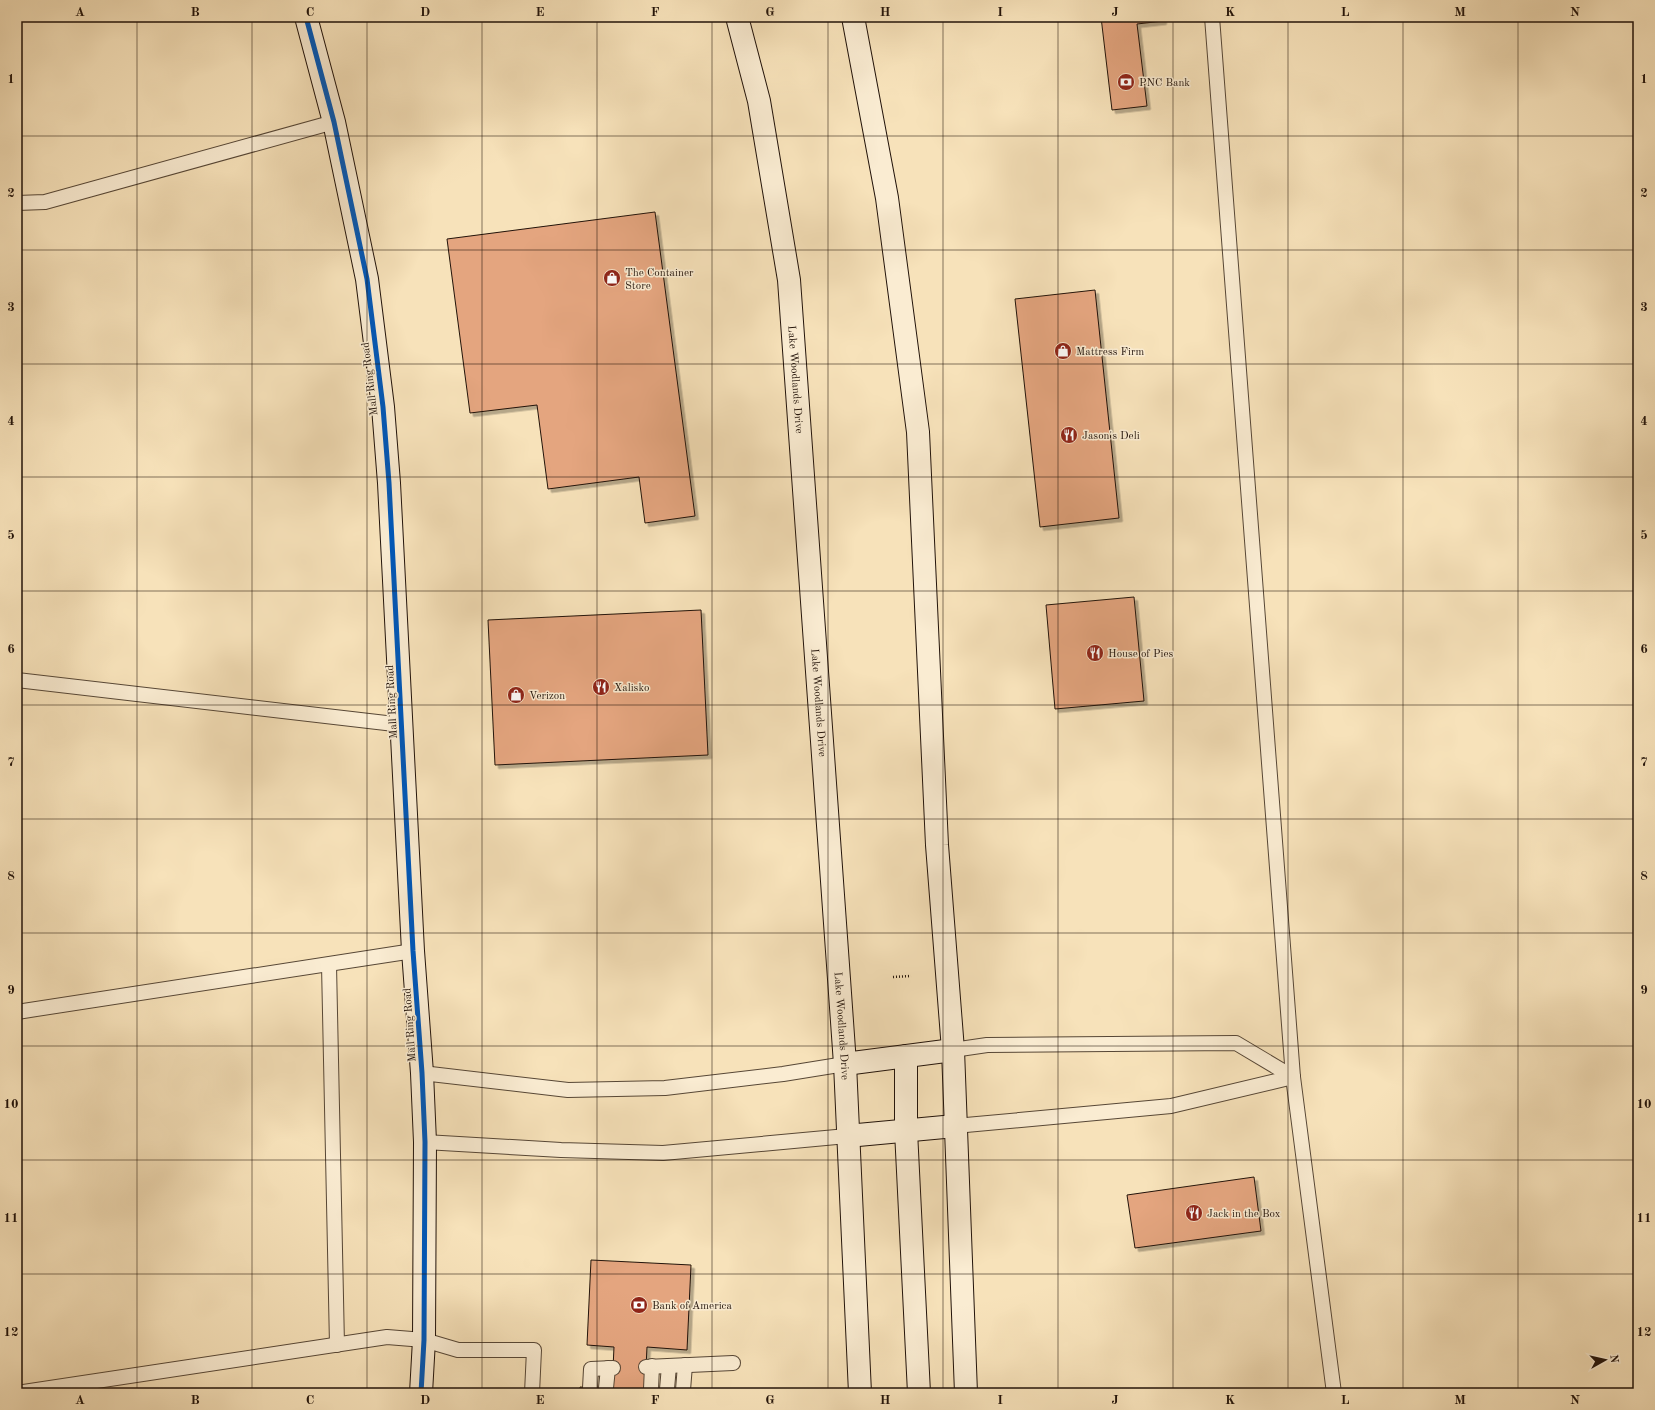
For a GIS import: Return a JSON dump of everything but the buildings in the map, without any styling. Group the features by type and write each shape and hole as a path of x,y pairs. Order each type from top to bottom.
{"main road":[{"name":"Mall Ring Road","path":"306,17 334,122 367,279 383,407 390,483 413,951 422,1073 425,1142 424,1340 421,1393"},
{"name":"Lake Woodlands Drive","path":"737,17 759,101 789,280 845,1064 847,1136 860,1393"},
{"path":"853,17 887,198 918,432 937,845 953,1050 966,1393"},
{"path":"845,1064 953,1050"},
{"path":"906,1056 906,1131 919,1393"},
{"path":"847,1136 956,1126"}],"lane":[{"path":"1212,17 1293,1077 1334,1393"},
{"path":"17,203 45,202 334,122"},
{"path":"17,680 403,725"},
{"path":"17,1012 413,951"},
{"path":"329,965 337,1345"},
{"path":"953,1050 987,1045 1236,1043 1293,1077"},
{"path":"422,1073 568,1090 665,1088 783,1074 845,1064"},
{"path":"956,1126 1171,1106 1293,1077"},
{"path":"425,1142 561,1150 663,1153 847,1136"},
{"path":"17,1393 387,1337 424,1340 458,1350 534,1350 532,1393"},
{"path":"651,1389 649,1367 733,1364"},
{"path":"683,1390 685,1365"},
{"path":"667,1390 669,1366"},
{"path":"590,1388 591,1369 610,1368 606,1388"}],"path":[{"path":"893,976 911,976"}],"cycle path":[{"path":"306,17 334,122 367,279 383,407 389,483 413,951 422,1073 425,1142 424,1340 421,1393"}],"place":[{"name":"PNC Bank","path":"1126,82"},
{"name":"The Container Store","path":"612,278"},
{"name":"Mattress Firm","path":"1063,351"},
{"name":"Jason's Deli","path":"1069,435"},
{"name":"House of Pies","path":"1095,653"},
{"name":"Xalisko","path":"601,687"},
{"name":"Verizon","path":"516,695"},
{"name":"Jack in the Box","path":"1194,1213"},
{"name":"Bank of America","path":"639,1305"}]}
